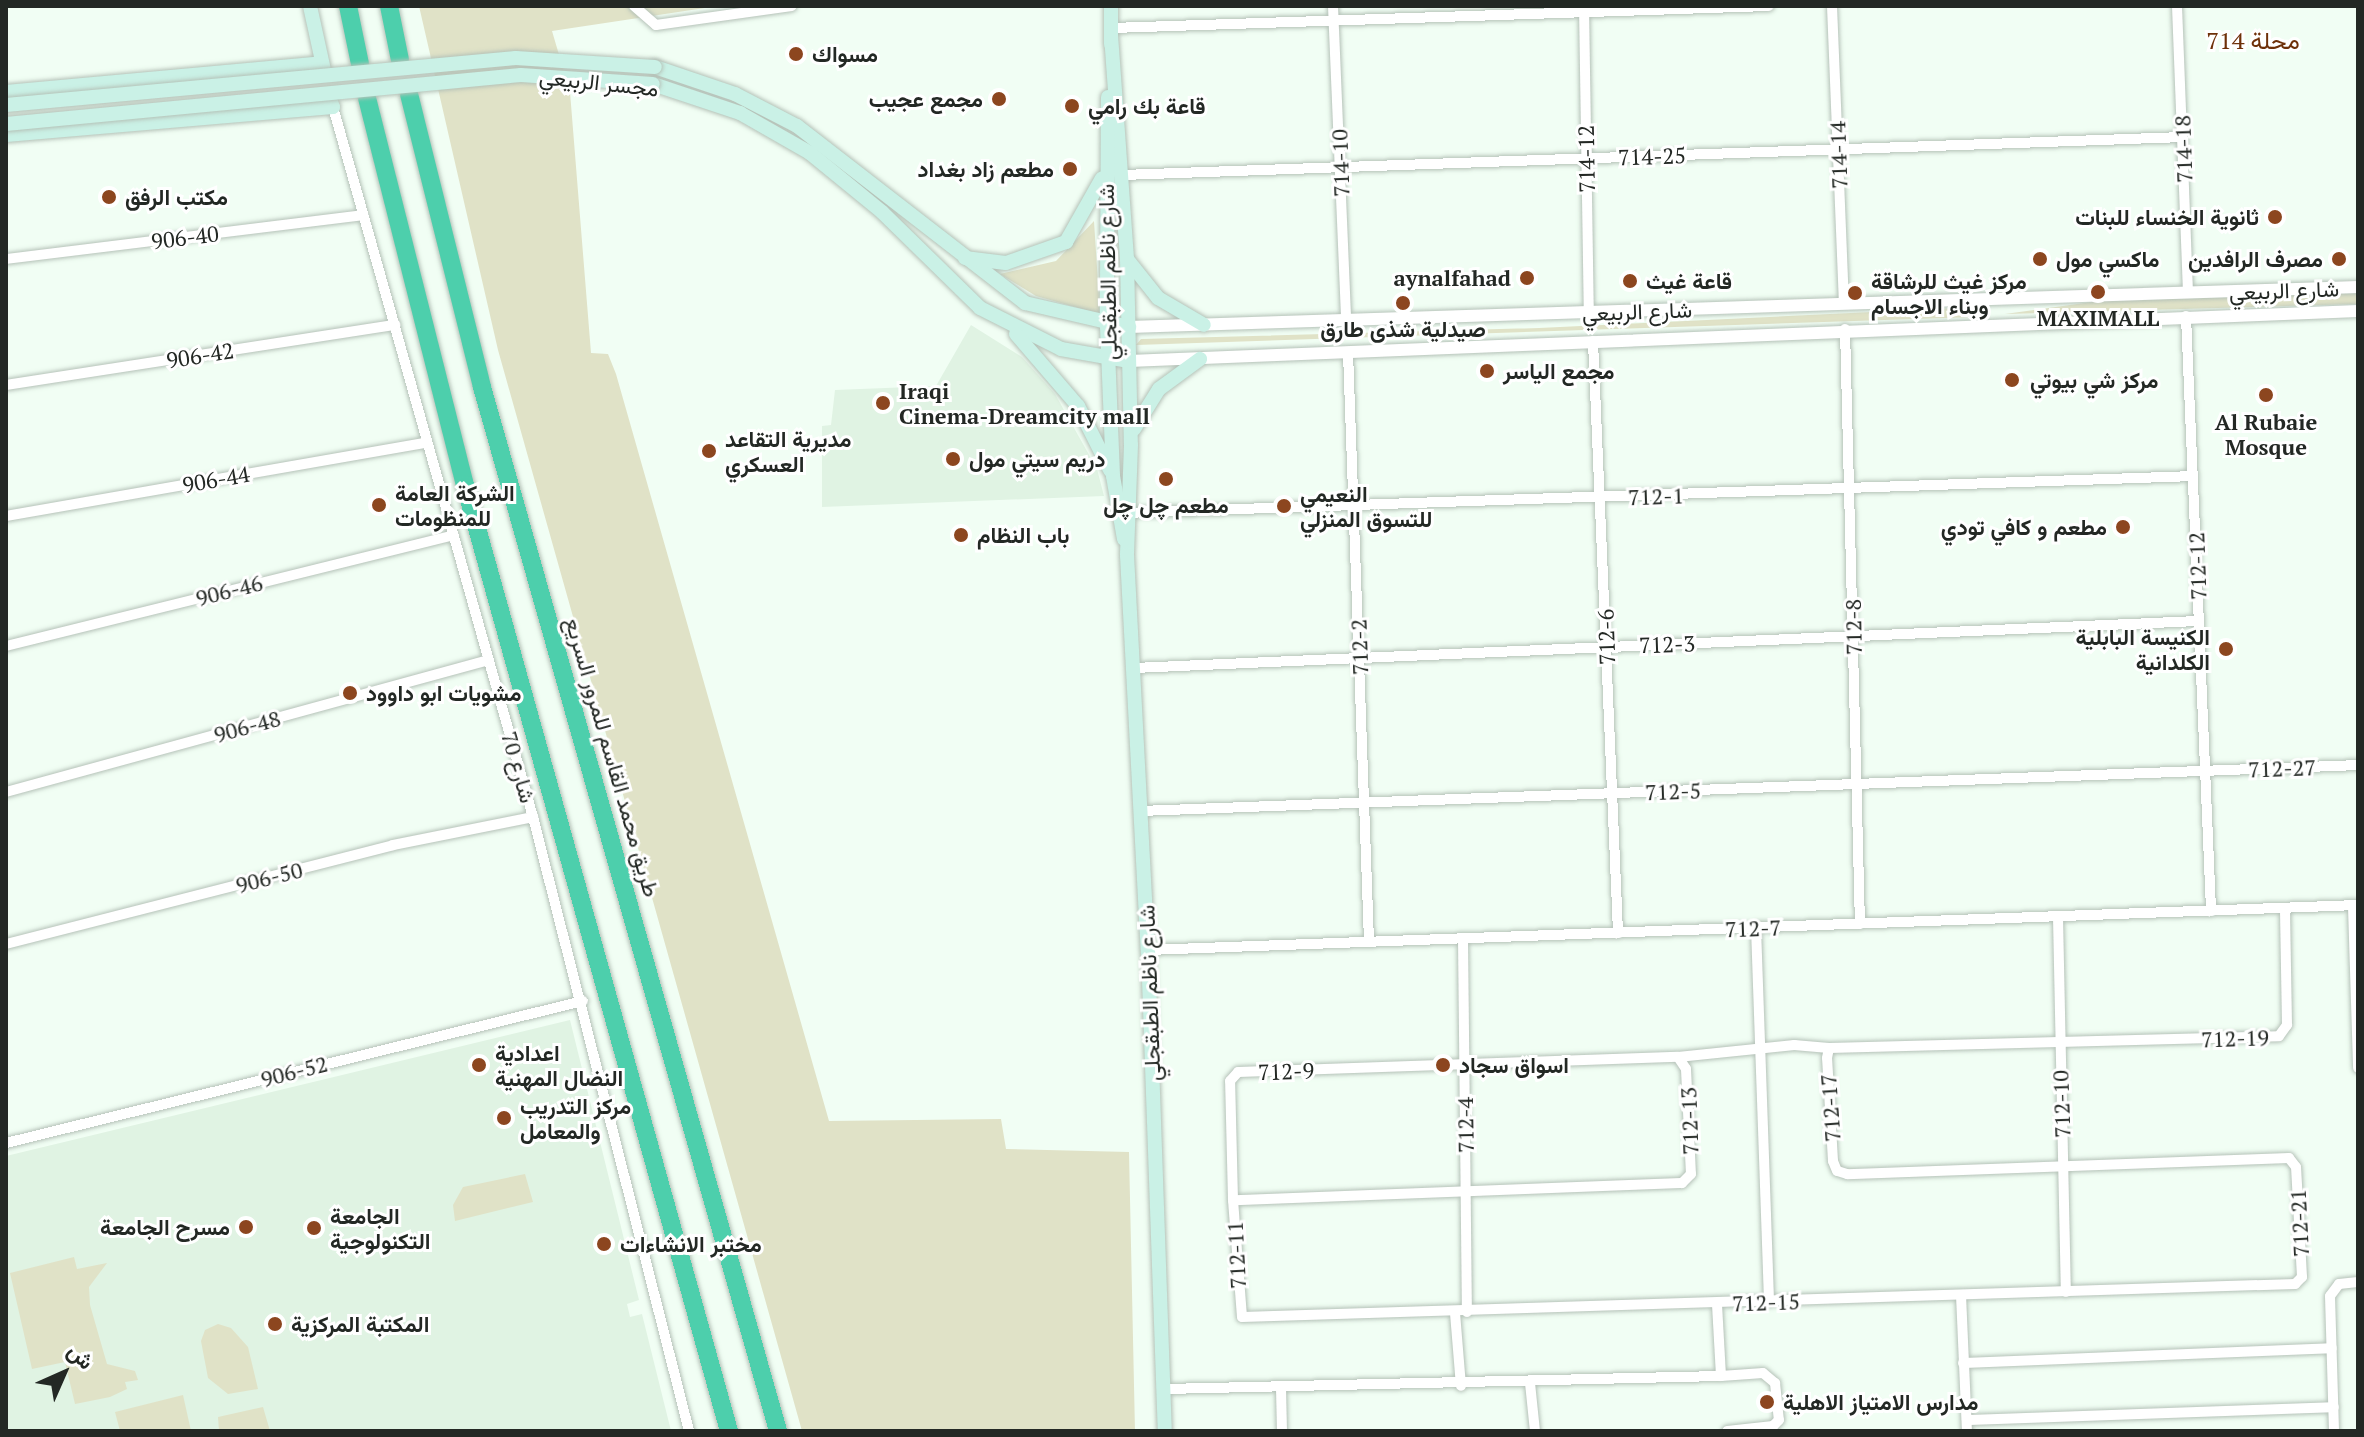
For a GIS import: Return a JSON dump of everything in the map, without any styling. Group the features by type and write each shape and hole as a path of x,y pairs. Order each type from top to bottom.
{"highway":[{"path":"348,6 360,64"},
{"path":"389,6 400,60"},
{"name":"طريق محمد القاسم للمرور السريع","path":"409,94 482,387 778,1431"},
{"path":"367,98 465,485 729,1431"}],"main road":[{"path":"6,92 323,67 310,6"},
{"name":"شارع ناظم الطبقجلي","path":"1111,6 1105,170 1107,326 1113,476 1124,513"},
{"name":"شارع ناظم الطبقجلي","path":"1111,31 1127,259 1131,445 1124,513 1148,950 1165,1431"},
{"name":"مجسر الربيعي","path":"6,105 516,58 655,67 735,94 797,126 870,179 962,258 1025,303 1107,326"},
{"name":"مجسر الربيعي","path":"6,124 521,75 653,84 740,113 810,153 873,204 980,308 1061,349 1109,360"},
{"path":"6,135 332,103"},
{"path":"962,258 1017,262 1066,242 1105,170"},
{"path":"1127,259 1158,298 1204,325"},
{"path":"980,308 1018,336 1060,380 1113,476"},
{"name":"شارع الربيعي","path":"1107,326 1129,327"},
{"path":"1131,445 1144,407 1181,369 1200,359"},
{"name":"شارع الربيعي","path":"1109,360 1129,361"}],"street":[{"path":"634,6 656,25 792,6"},
{"name":"714-10","path":"1333,6 1346,320"},
{"path":"1111,31 1584,9 1769,6"},
{"name":"714-14","path":"1832,6 1844,304"},
{"name":"714-18","path":"2177,6 2188,293"},
{"name":"714-12","path":"1584,9 1589,312"},
{"name":"شارع 70","path":"332,103 583,1001 689,1431"},
{"name":"714-25","path":"1122,175 2182,137"},
{"name":"906-40","path":"6,259 363,215"},
{"name":"شارع الربيعي","path":"1129,327 2358,287"},
{"path":"1996,299 1996,322"},
{"name":"شارع الربيعي","path":"1129,361 1996,322 2358,311"},
{"name":"712-12","path":"2186,316 2211,911"},
{"name":"906-42","path":"6,385 395,325"},
{"name":"712-8","path":"1845,329 1860,924"},
{"name":"712-6","path":"1593,341 1618,933"},
{"name":"712-2","path":"1348,352 1369,942"},
{"name":"906-44","path":"6,516 426,443"},
{"name":"712-1","path":"1124,513 1354,508 2193,476"},
{"name":"906-46","path":"6,646 453,535"},
{"name":"712-3","path":"1134,668 2199,621"},
{"name":"906-48","path":"6,792 488,660"},
{"name":"712-27","path":"2205,771 2358,765"},
{"name":"712-5","path":"1140,811 2205,771"},
{"name":"906-50","path":"6,944 393,845 533,817"},
{"path":"2355,906 2358,1068"},
{"name":"712-7","path":"1148,950 2355,906"},
{"name":"712-19","path":"2060,1044 2284,1033 2285,908"},
{"name":"712-10","path":"2058,917 2066,1292"},
{"path":"1756,928 1769,1302"},
{"name":"712-4","path":"1461,1386 1466,1192 1463,938"},
{"name":"906-52","path":"6,1143 583,1001"},
{"name":"712-17","path":"2060,1044 1829,1048 1837,1171 2063,1169"},
{"path":"1678,1057 1829,1048"},
{"name":"712-13","path":"1464,1065 1678,1057 1686,1069 1688,1179 1466,1192"},
{"name":"712-9","path":"1233,1200 1233,1075 1464,1065"},
{"name":"712-21","path":"2063,1169 2289,1158 2296,1167 2302,1277 2295,1284 2066,1292"},
{"name":"712-11","path":"1461,1312 1242,1317 1233,1200 1466,1192"},
{"path":"2334,1431 2333,1288 2358,1282"},
{"name":"712-15","path":"1461,1312 2066,1292"},
{"path":"1961,1295 1967,1426 2334,1407"},
{"path":"1717,1304 1721,1376"},
{"path":"1963,1363 2332,1348"},
{"path":"1165,1389 1461,1386 1763,1373 1775,1383 1779,1420 1773,1426 1727,1431"},
{"path":"1530,1383 1535,1431"},
{"path":"1281,1388 1282,1431"}],"shaded area":[{"path":"419,6 718,6 552,31 570,92 591,353 608,354 616,374 829,1121 1001,1119 1006,1149 1129,1152 1135,1431 802,1431 498,350"},
{"path":"1094,221 1100,314 1036,296 1000,274 1056,261"},
{"path":"2358,293 2358,304 2005,314 2099,301"},
{"path":"1976,307 1976,317 1136,345 1141,339 1539,328"},
{"name":"دريم سيتي مول","path":"971,325 1022,357 1055,394 1097,469 1104,496 822,507 822,426 831,425 835,390 936,386"},
{"name":"الجامعة التكنولوجية","path":"570,1020 639,1300 627,1304 630,1317 642,1314 671,1431 6,1431 6,1156"},
{"path":"525,1174 533,1202 455,1221 453,1205 463,1187"},
{"path":"74,1257 77,1269 107,1263 89,1287 90,1305 107,1364 135,1371 138,1380 125,1382 127,1389 110,1397 75,1404 65,1362 32,1369 10,1273"},
{"path":"218,1324 231,1328 248,1347 258,1389 228,1394 208,1378 201,1341 205,1330"},
{"path":"183,1395 191,1431 120,1431 115,1412"},
{"path":"263,1407 270,1431 219,1431 218,1417"}],"place":[{"name":"مسواك","path":"796,54"},
{"name":"مجمع عجيب","path":"999,99"},
{"name":"قاعة بك رامي","path":"1072,106"},
{"name":"مطعم زاد بغداد","path":"1070,169"},
{"name":"مكتب الرفق","path":"109,197"},
{"name":"ثانوية الخنساء للبنات","path":"2275,217"},
{"name":"ماكسي مول","path":"2040,259"},
{"name":"مصرف الرافدين","path":"2339,259"},
{"name":"aynalfahad","path":"1527,278"},
{"name":"قاعة غيث","path":"1630,281"},
{"name":"MAXIMALL","path":"2098,292"},
{"name":"مركز غيث للرشاقة وبناء الاجسام","path":"1855,293"},
{"name":"صيدلية شذى طارق","path":"1403,303"},
{"name":"مجمع الياسر","path":"1487,371"},
{"name":"مركز شي بيوتي","path":"2012,380"},
{"name":"Al Rubaie Mosque","path":"2266,395"},
{"name":"Iraqi Cinema-Dreamcity mall","path":"883,403"},
{"name":"مديرية التقاعد العسكري","path":"709,451"},
{"name":"دريم سيتي مول","path":"953,459"},
{"name":"مطعم چل چل","path":"1166,479"},
{"name":"الشركة العامة للمنظومات","path":"379,505"},
{"name":"النعيمي للتسوق المنزلي","path":"1284,506"},
{"name":"مطعم و كافي تودي","path":"2123,527"},
{"name":"باب النظام","path":"961,535"},
{"name":"الكنيسة البابلية الكلدانية","path":"2226,649"},
{"name":"مشويات ابو داوود","path":"350,693"},
{"name":"اعدادية النضال المهنية","path":"479,1065"},
{"name":"اسواق سجاد","path":"1443,1065"},
{"name":"مركز التدريب والمعامل","path":"504,1118"},
{"name":"مسرح الجامعة","path":"246,1227"},
{"name":"الجامعة التكنولوجية","path":"314,1228"},
{"name":"مختبر الانشاءات","path":"604,1244"},
{"name":"المكتبة المركزية","path":"275,1324"},
{"name":"مدارس الامتياز الاهلية","path":"1767,1402"}],"district":[{"name":"محلة 714","path":"2253,41"}]}
